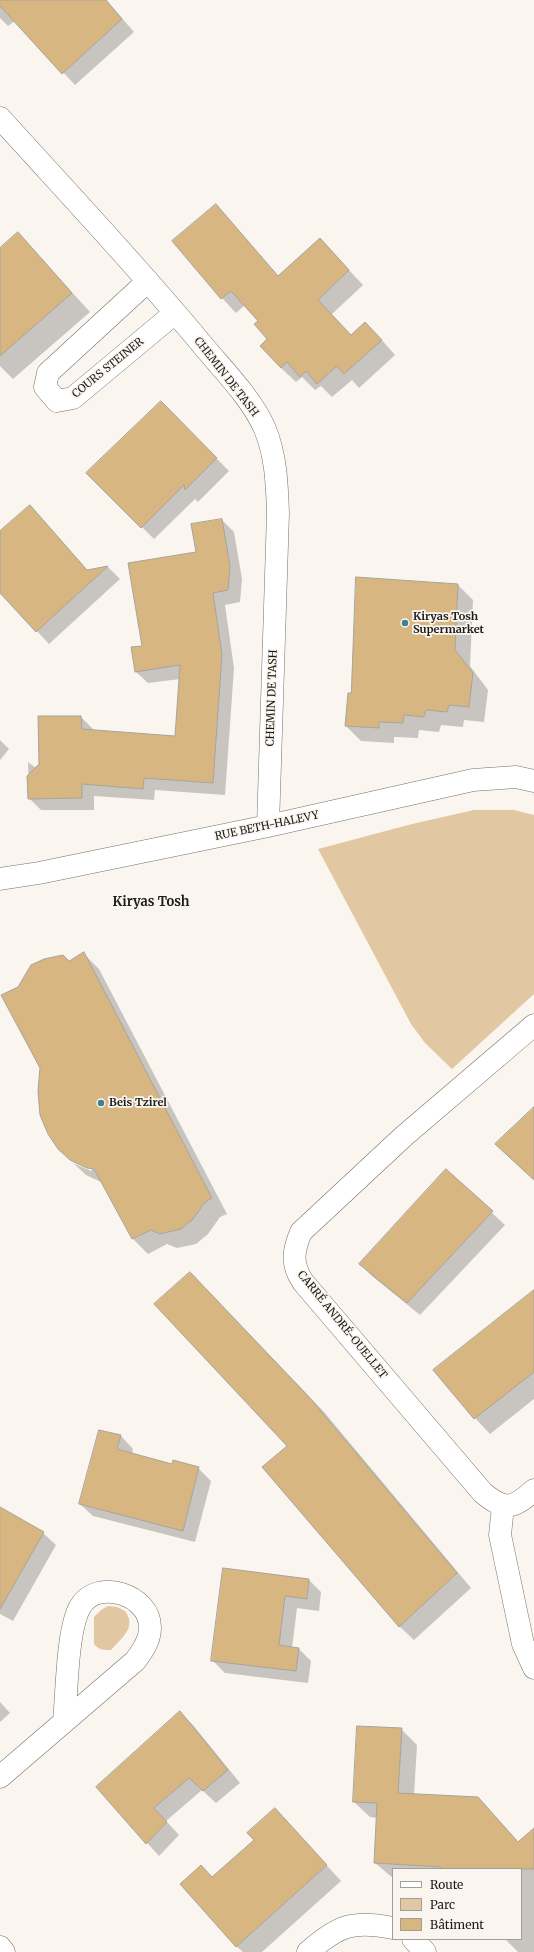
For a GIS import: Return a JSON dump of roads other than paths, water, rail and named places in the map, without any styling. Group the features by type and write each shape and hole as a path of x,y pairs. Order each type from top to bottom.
{"street":[{"name":"CHEMIN DE TASH","path":"0,118 148,281 238,389 255,412 264,428 272,449 276,475 278,512 268,826"},
{"name":"COURS STEINER","path":"148,281 48,373 45,387 57,401 73,398 175,313"},
{"name":"RUE BETH-HALEVY","path":"0,879 38,873 268,826 474,780 516,777 534,780"},
{"name":"CARRÉ ANDRÉ-OUELLET","path":"502,1506 483,1493 303,1282 296,1271 295,1255 296,1243 301,1232 404,1136 534,1025"},
{"path":"534,1490 511,1506 502,1506 500,1535 523,1644 534,1668"},
{"path":"0,1777 135,1661 143,1651 149,1633 149,1620 144,1610 138,1603 127,1596 117,1592 103,1591 87,1598 81,1605 73,1626 64,1721"},
{"path":"308,1952 342,1927 371,1924 392,1928"},
{"path":"414,1940 425,1952"},
{"path":"0,1947 4,1952"}],"place":[{"name":"Kiryas Tosh Supermarket","path":"405,623"},
{"name":"Beis Tzirel","path":"101,1103"}],"district":[{"name":"Kiryas Tosh","path":"151,902"}]}
